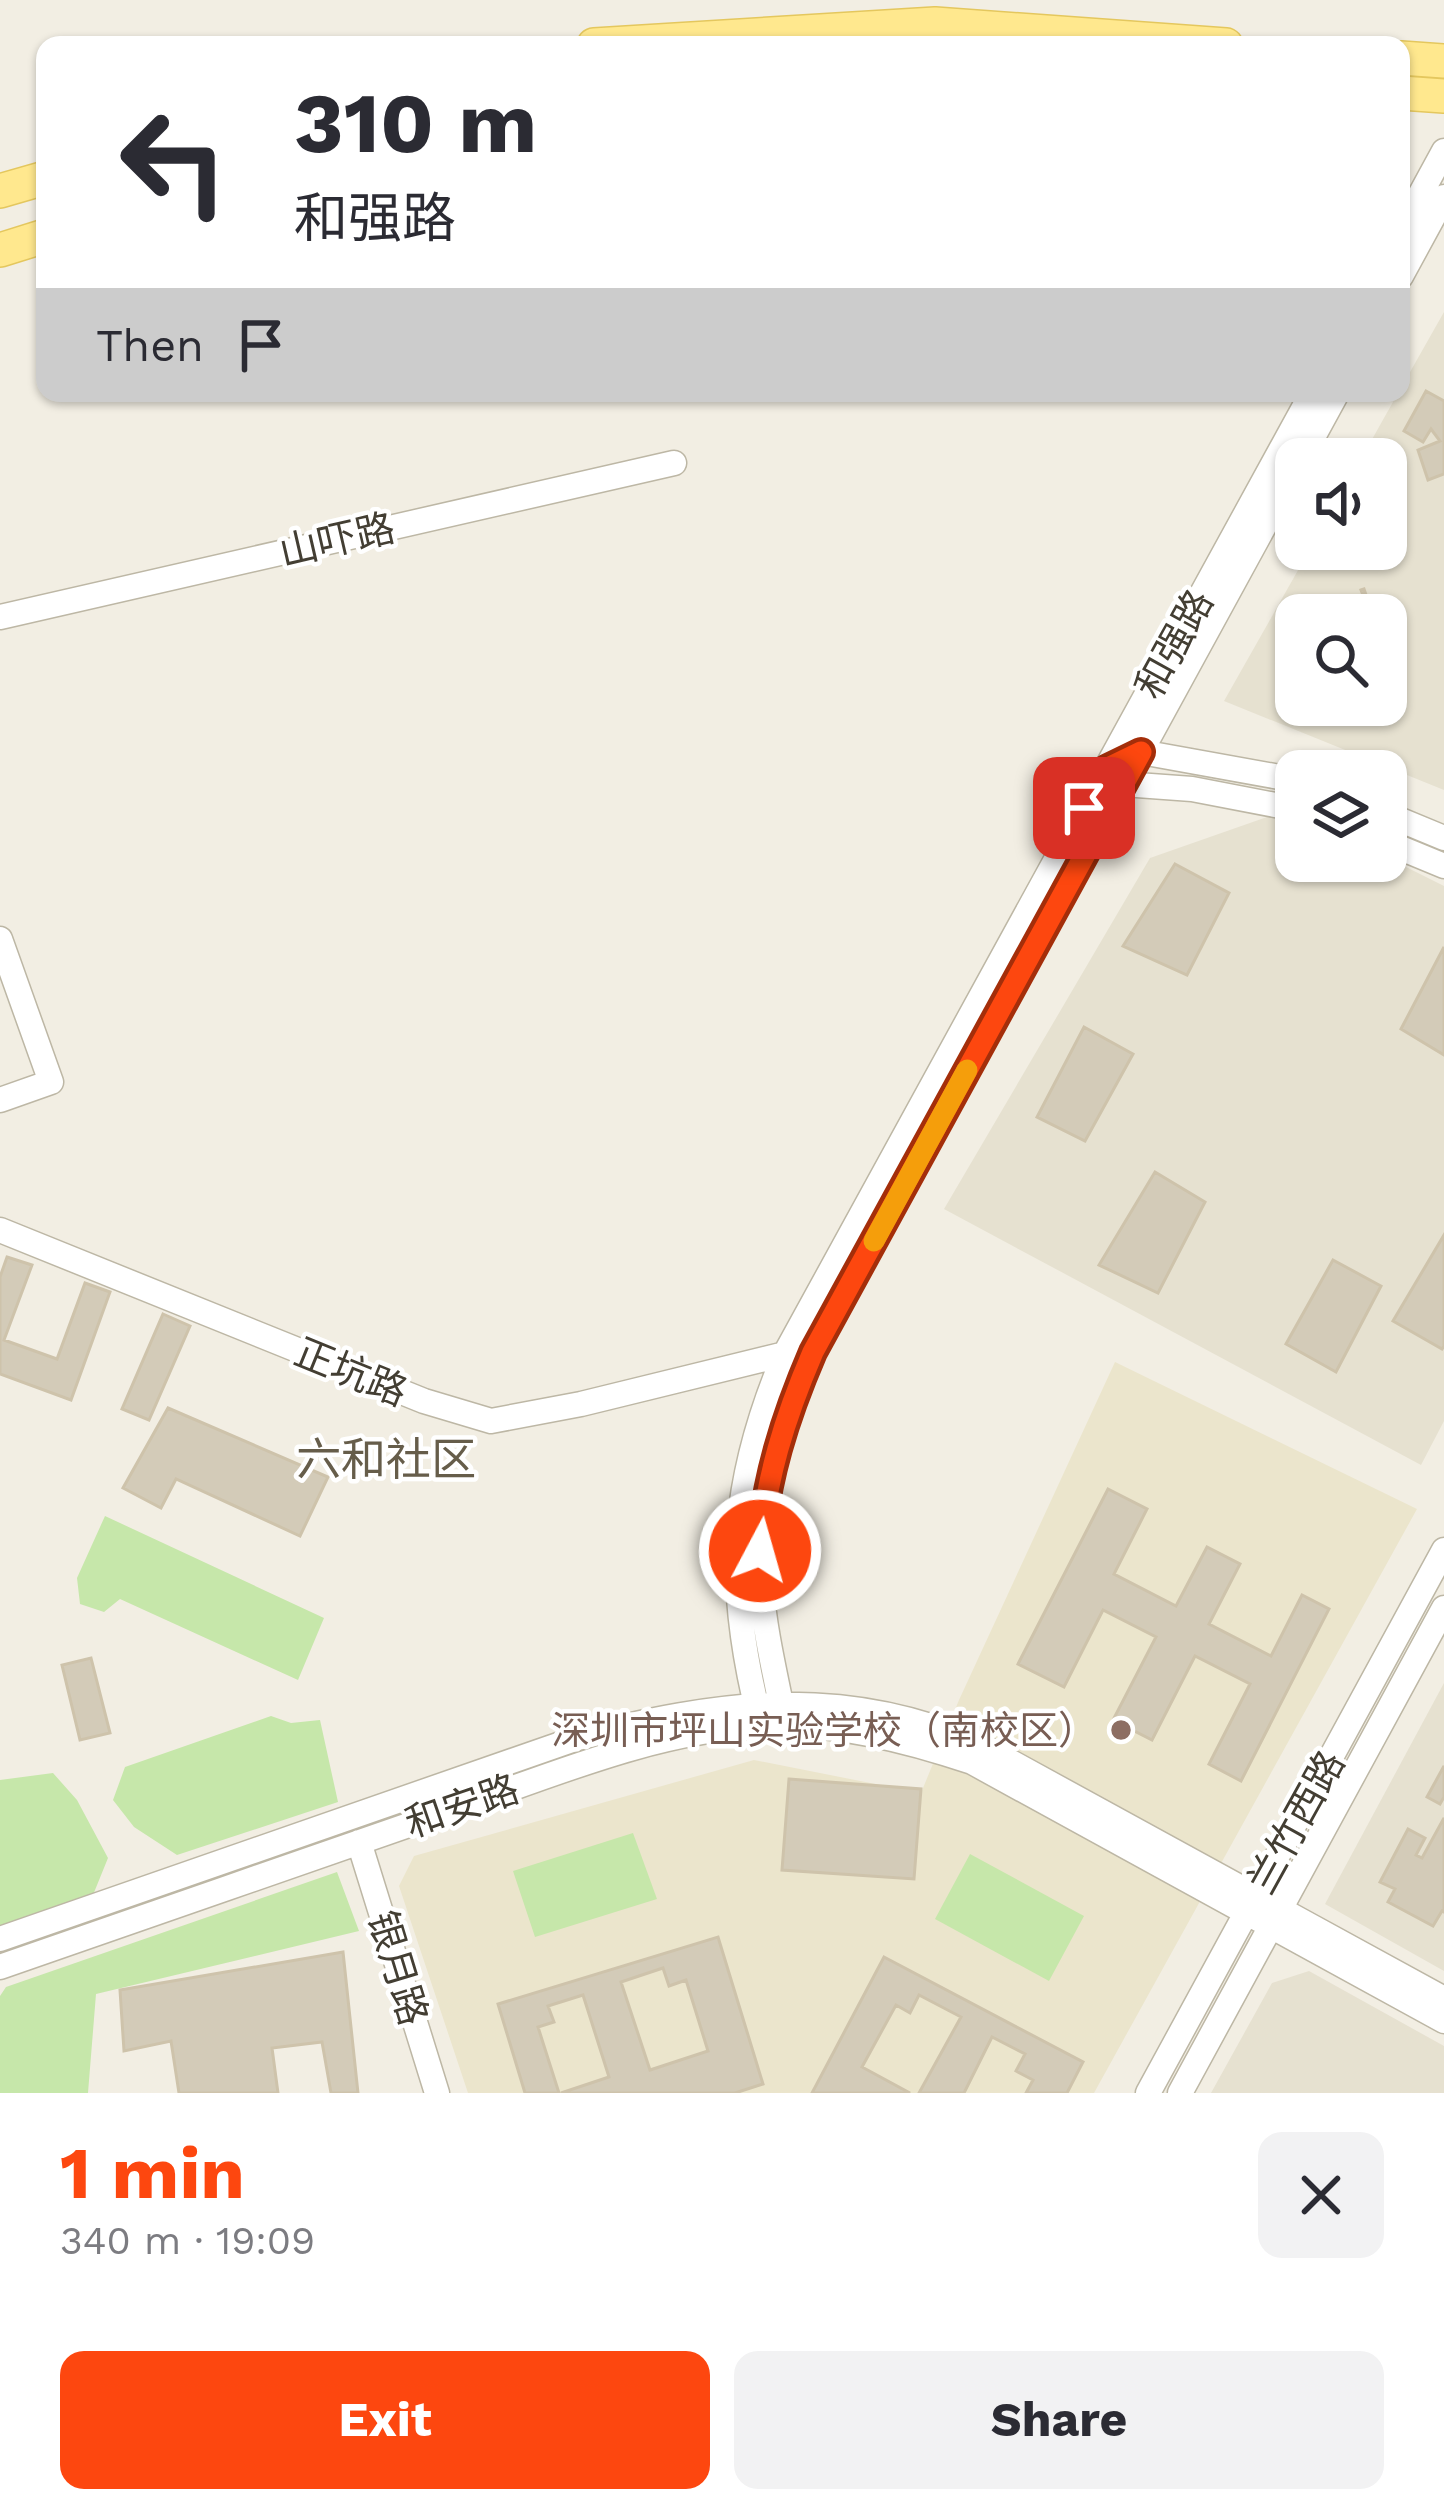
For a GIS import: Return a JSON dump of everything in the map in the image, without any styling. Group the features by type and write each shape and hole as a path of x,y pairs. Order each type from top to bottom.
{"main road":[{"path":"740,36 935,24 1101,36"},
{"path":"1410,59 1444,61"},
{"path":"1410,94 1444,96"},
{"path":"0,191 36,181"},
{"path":"0,250 36,239"}],"street":[{"path":"1410,214 1444,152"},
{"path":"1410,259 1444,197"},
{"name":"和强路","path":"766,1711 760,1551 766,1492 789,1408 813,1352 1307,402"},
{"path":"1312,438 1332,402"},
{"name":"山吓路","path":"0,617 674,463"},
{"name":"和强路","path":"766,1711 742,1640 736,1591 737,1535 753,1438 785,1354 1114,776 1141,752 1275,506"},
{"path":"1141,752 1275,776"},
{"path":"1114,776 1275,805"},
{"path":"1407,823 1444,838"},
{"path":"1407,851 1444,866"},
{"path":"0,940 51,1082 0,1100"},
{"name":"正坑路","path":"0,1230 424,1402 491,1421 785,1354"},
{"name":"兰竹西路","path":"1148,2093 1444,1550"},
{"name":"兰竹西路","path":"1180,2093 1444,1608"},
{"name":"和安路","path":"0,1939 597,1733 766,1711 853,1710 900,1718 979,1744 1251,1904 1444,1999"},
{"name":"和安路","path":"0,1967 691,1724"},
{"name":"银月路","path":"358,1842 437,2093"},
{"name":"和安路","path":"1275,1917 1444,2020"}],"shaded area":[{"path":"1444,312 1444,790 1407,775 1407,750 1345,750 1286,726 1407,726 1407,594 1285,594 1298,570 1407,570 1407,438 1373,438 1393,402 1410,402 1410,372"},
{"path":"1275,611 1275,722 1224,701"},
{"path":"1275,814 1275,882 1407,882 1407,868 1444,886 1444,1421 1421,1465 944,1209 1150,858"},
{"name":"深圳市坪山实验学校（南校区）","path":"1115,1362 1417,1509 1094,2093 468,2093 399,1886 414,1856 754,1760 921,1793"},
{"path":"1444,1683 1444,1971 1325,1904"},
{"path":"1309,1971 1444,2046 1444,2093 1211,2093 1272,1983"}],"green space":[{"path":"105,1516 324,1618 298,1680 120,1599 104,1612 80,1604 77,1578"},
{"path":"271,1716 291,1723 320,1720 338,1802 177,1855 134,1827 113,1800 125,1767"},
{"path":"53,1773 77,1800 108,1858 93,1895 0,1927 0,1780"},
{"path":"633,1833 657,1899 535,1937 513,1871"},
{"path":"970,1854 1084,1916 1049,1981 935,1919"},
{"path":"337,1872 359,1931 96,1994 88,2093 0,2093 0,1996 6,1987"}],"building":[{"path":"1426,391 1444,401 1444,474 1428,480 1418,450 1440,441 1431,429 1423,442 1404,431"},
{"path":"1175,864 1229,893 1187,975 1123,946"},
{"path":"1444,947 1444,1055 1401,1029"},
{"path":"1084,1027 1133,1054 1085,1141 1037,1117"},
{"path":"1155,1172 1205,1202 1158,1293 1099,1265"},
{"path":"1444,1235 1444,1346 1442,1349 1393,1321"},
{"path":"7,1257 32,1265 4,1340 57,1359 85,1283 110,1292 71,1400 0,1374 0,1277"},
{"path":"1333,1260 1381,1286 1336,1372 1286,1344"},
{"path":"163,1314 190,1326 149,1420 122,1409"},
{"path":"168,1408 328,1477 300,1536 176,1479 161,1508 123,1488"},
{"path":"1108,1489 1147,1509 1114,1574 1176,1606 1207,1547 1240,1564 1209,1624 1271,1656 1302,1595 1329,1609 1241,1781 1209,1764 1250,1684 1195,1656 1152,1740 1113,1720 1156,1637 1103,1610 1064,1687 1018,1664"},
{"path":"91,1658 110,1733 80,1740 62,1665"},
{"path":"1444,1766 1444,1797 1440,1804 1427,1797"},
{"path":"789,1779 921,1789 914,1879 782,1870"},
{"path":"1444,1818 1444,1912 1433,1926 1388,1902 1395,1889 1380,1882 1408,1829 1425,1838 1416,1855 1422,1858"},
{"path":"718,1937 763,2084 735,2093 561,2093 609,2077 583,1995 548,2006 554,2022 538,2027 559,2093 525,2093 498,2004","holes":["663,1968 669,1986 686,1980 708,2051 650,2070 621,1982"]},
{"path":"343,1952 358,2093 331,2093 322,2042 272,2048 278,2093 179,2093 171,2041 124,2051 120,1990"},
{"path":"884,1957 1083,2062 1067,2093 1026,2093 1033,2080 1016,2071 1025,2054 992,2037 964,2093 919,2093 961,2017 919,1995 910,2013 896,2005 862,2067 910,2093 812,2093"}],"slow traffic":[{"path":"874,1241 967,1070"}],"place":[{"name":"深圳市坪山实验学校（南校区）","path":"1121,1730"}],"district":[{"name":"六和社区","path":"386,1459"}],"route":[{"path":"760,1551 774,1459 813,1352 1141,752 1106,769 1084,808"}]}
